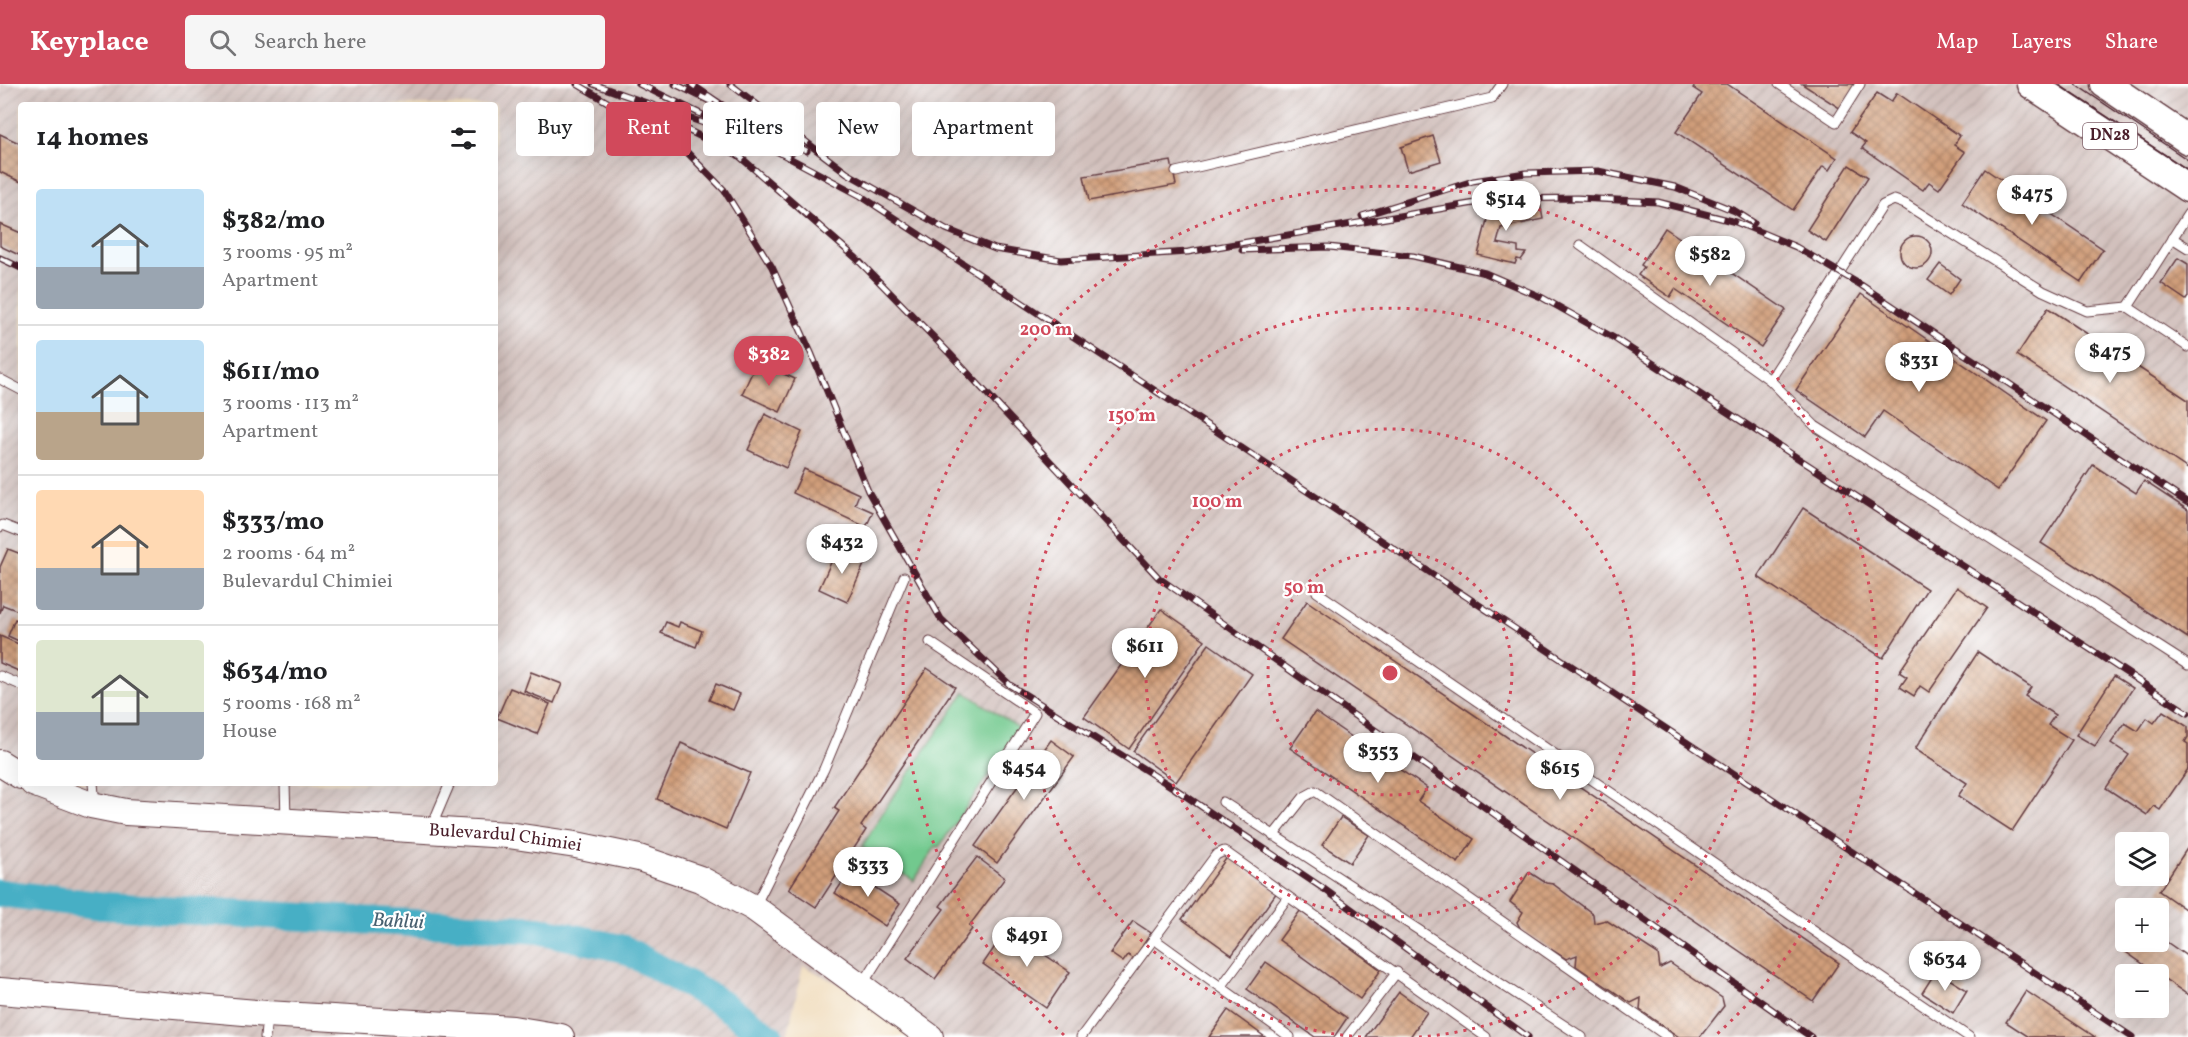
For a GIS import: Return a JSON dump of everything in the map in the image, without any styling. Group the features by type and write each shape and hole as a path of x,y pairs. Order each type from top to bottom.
{"main road":[{"name":"DN28","path":"2031,84 2188,188"},
{"name":"DN28","path":"2105,84 2188,140"}],"street":[{"path":"0,763 18,774"},
{"name":"Bulevardul Chimiei","path":"49,786 92,794 126,812 508,835 576,845 639,858 700,879 754,908 930,1037"},
{"path":"0,991 266,1026 513,1029 561,1037"}],"lane":[{"path":"1176,172 1492,98 1502,84"},
{"path":"1779,84 1836,122 1860,84"},
{"path":"1770,380 1883,204 1894,200 1905,204 2043,291 2087,311 2128,307 2188,347"},
{"path":"2128,307 2188,214"},
{"path":"2172,238 2188,248"},
{"path":"1580,245 1770,380 1815,426 2188,665"},
{"path":"0,379 18,388"},
{"path":"0,526 18,531"},
{"path":"754,908 824,769 904,577"},
{"path":"1317,591 1969,1037"},
{"path":"861,987 1035,713 930,642"},
{"path":"0,676 18,684"},
{"path":"285,786 286,822"},
{"path":"435,830 436,816 449,786"},
{"path":"1273,836 1304,797 1315,791 1668,1037"},
{"path":"1223,802 1582,1037"},
{"path":"1081,1037 1220,852 1227,852 1486,1037"},
{"path":"1221,987 1288,897"},
{"path":"1154,939 1290,1037"},
{"path":"1347,1037 1396,972"}],"shaded area":[{"path":"0,84 2188,84 2188,1037 939,1037 928,1029 803,966 787,1037 0,1037"}],"green space":[{"path":"965,692 1020,729 939,847 936,846 914,881 862,847 884,810"}],"building":[{"path":"1696,84 1727,84 1837,158 1829,170 1823,166 1793,210 1676,132 1702,94 1693,88"},
{"path":"1802,84 1857,84 1841,109"},
{"path":"1877,93 1891,102 1897,93 1960,136 1954,145 1965,152 1939,189 1929,182 1923,190 1862,148 1866,143 1850,132"},
{"path":"0,134 18,143 18,181 0,172"},
{"path":"1433,136 1441,161 1408,171 1401,147"},
{"path":"1171,161 1176,185 1089,201 1084,176"},
{"path":"1849,165 1868,177 1826,242 1807,230"},
{"path":"1985,169 2103,249 2081,282 1962,203"},
{"path":"1540,203 1543,219 1501,228 1497,243 1518,247 1518,252 1526,253 1521,260 1517,259 1515,264 1478,255 1489,212"},
{"path":"0,224 18,232 18,255 0,246"},
{"path":"1665,228 1786,310 1761,347 1675,289 1670,297 1638,275 1644,267 1641,265"},
{"path":"1916,236 1927,241 1932,252 1927,263 1916,268 1905,263 1900,252 1905,241"},
{"path":"2178,258 2188,264 2188,297 2186,300 2161,283"},
{"path":"1940,264 1960,279 1949,295 1928,280"},
{"path":"1861,294 2046,421 1998,490 1883,411 1865,437 1796,390"},
{"path":"2048,308 2188,400 2188,469 2017,355"},
{"path":"757,362 795,379 780,412 742,394"},
{"path":"765,414 802,432 786,468 748,450"},
{"path":"2093,465 2136,493 2144,481 2188,510 2188,638 2041,543"},
{"path":"804,469 859,494 855,504 873,512 866,527 793,493"},
{"path":"1803,508 1927,589 1883,658 1758,577"},
{"path":"838,547 866,560 847,602 819,589"},
{"path":"8,549 18,553 18,611 3,605 0,613 0,567"},
{"path":"1957,587 1987,608 1929,692 1920,686 1914,696 1900,687 1907,677 1899,672"},
{"path":"1307,601 1839,963 1813,1001 1281,639"},
{"path":"1161,609 1205,640 1129,749 1084,717"},
{"path":"15,619 18,620 18,641 8,636"},
{"path":"666,622 678,627 680,622 702,631 696,647 661,633"},
{"path":"0,636 18,644 18,671 0,663"},
{"path":"1209,644 1252,674 1176,782 1133,751"},
{"path":"1978,652 2031,687 2025,696 2055,715 2048,725 2072,740 2012,831 1958,796 1967,783 1915,749"},
{"path":"927,668 955,687 861,826 866,830 816,907 789,889 839,811 834,808"},
{"path":"531,672 562,684 554,703 524,691"},
{"path":"2114,676 2133,688 2095,746 2076,735"},
{"path":"716,684 740,694 733,710 709,700"},
{"path":"510,688 550,704 537,734 498,718"},
{"path":"2163,711 2188,727 2188,737 2185,742 2188,744 2188,769 2160,810 2154,806 2147,815 2106,788 2129,755 2111,743 2125,723 2138,731 2147,718 2154,723"},
{"path":"1315,712 1427,788 1418,801 1474,839 1458,863 1290,748"},
{"path":"1051,740 1074,757 997,863 975,846"},
{"path":"681,743 750,773 726,829 657,799"},
{"path":"1341,817 1369,835 1350,863 1322,845"},
{"path":"2188,847 2188,911 2159,891 2162,886 2169,886 2169,876"},
{"path":"1228,856 1277,892 1232,955 1182,919"},
{"path":"977,857 1005,878 969,926 972,929 935,979 907,958 944,909 940,906"},
{"path":"850,871 900,904 885,926 835,893"},
{"path":"1529,872 1546,883 1553,884 1593,914 1594,923 1606,920 1658,954 1660,968 1670,963 1722,998 1724,1006 1700,1037 1679,1037 1640,1010 1641,998 1631,1003 1576,966 1577,955 1566,959 1521,930 1517,922 1523,912 1510,902"},
{"path":"1300,911 1381,970 1360,999 1279,940"},
{"path":"1133,921 1151,933 1134,959 1128,955 1123,962 1110,953"},
{"path":"1007,929 1070,972 1046,1008 983,964"},
{"path":"2169,944 2188,957 2188,995 2169,982 2169,964 2143,964 2126,952 2169,952"},
{"path":"1266,962 1347,1018 1334,1037 1315,1037 1247,989"},
{"path":"1936,971 1967,990 1953,1013 1922,993"},
{"path":"2026,991 2095,1037 2029,1037 2006,1022"},
{"path":"1399,992 1427,1012 1410,1037 1366,1037"},
{"path":"1228,1010 1265,1037 1209,1037"}],"waterway":[{"name":"Bahlui","path":"0,893 105,906 539,930 624,949 718,1001 770,1037"}],"tram line":[{"path":"2057,84 2188,170"},
{"path":"2075,84 2188,160"}],"railway":[{"path":"577,84 680,145 724,190 772,267 812,355 868,491 941,619 1010,685 1174,788 1324,889 1528,1037"},
{"path":"593,84 763,144 861,196 2132,1037"},
{"path":"639,84 703,115"},
{"path":"675,84 734,113 691,84"},
{"path":"730,84 847,173 946,229 995,249 1061,260 1188,252 1498,199 1577,198 1658,202 1736,222 1796,247 1861,285 2188,503"},
{"path":"691,132 738,155 856,258 950,354 1159,578 1811,1037"},
{"path":"1362,216 1473,181 1526,173 1598,171 1675,187 1735,211 1754,223"},
{"path":"1242,250 1329,247 1413,256 1485,273 1541,297 1614,338 2188,713"},
{"path":"0,258 18,267"}]}
